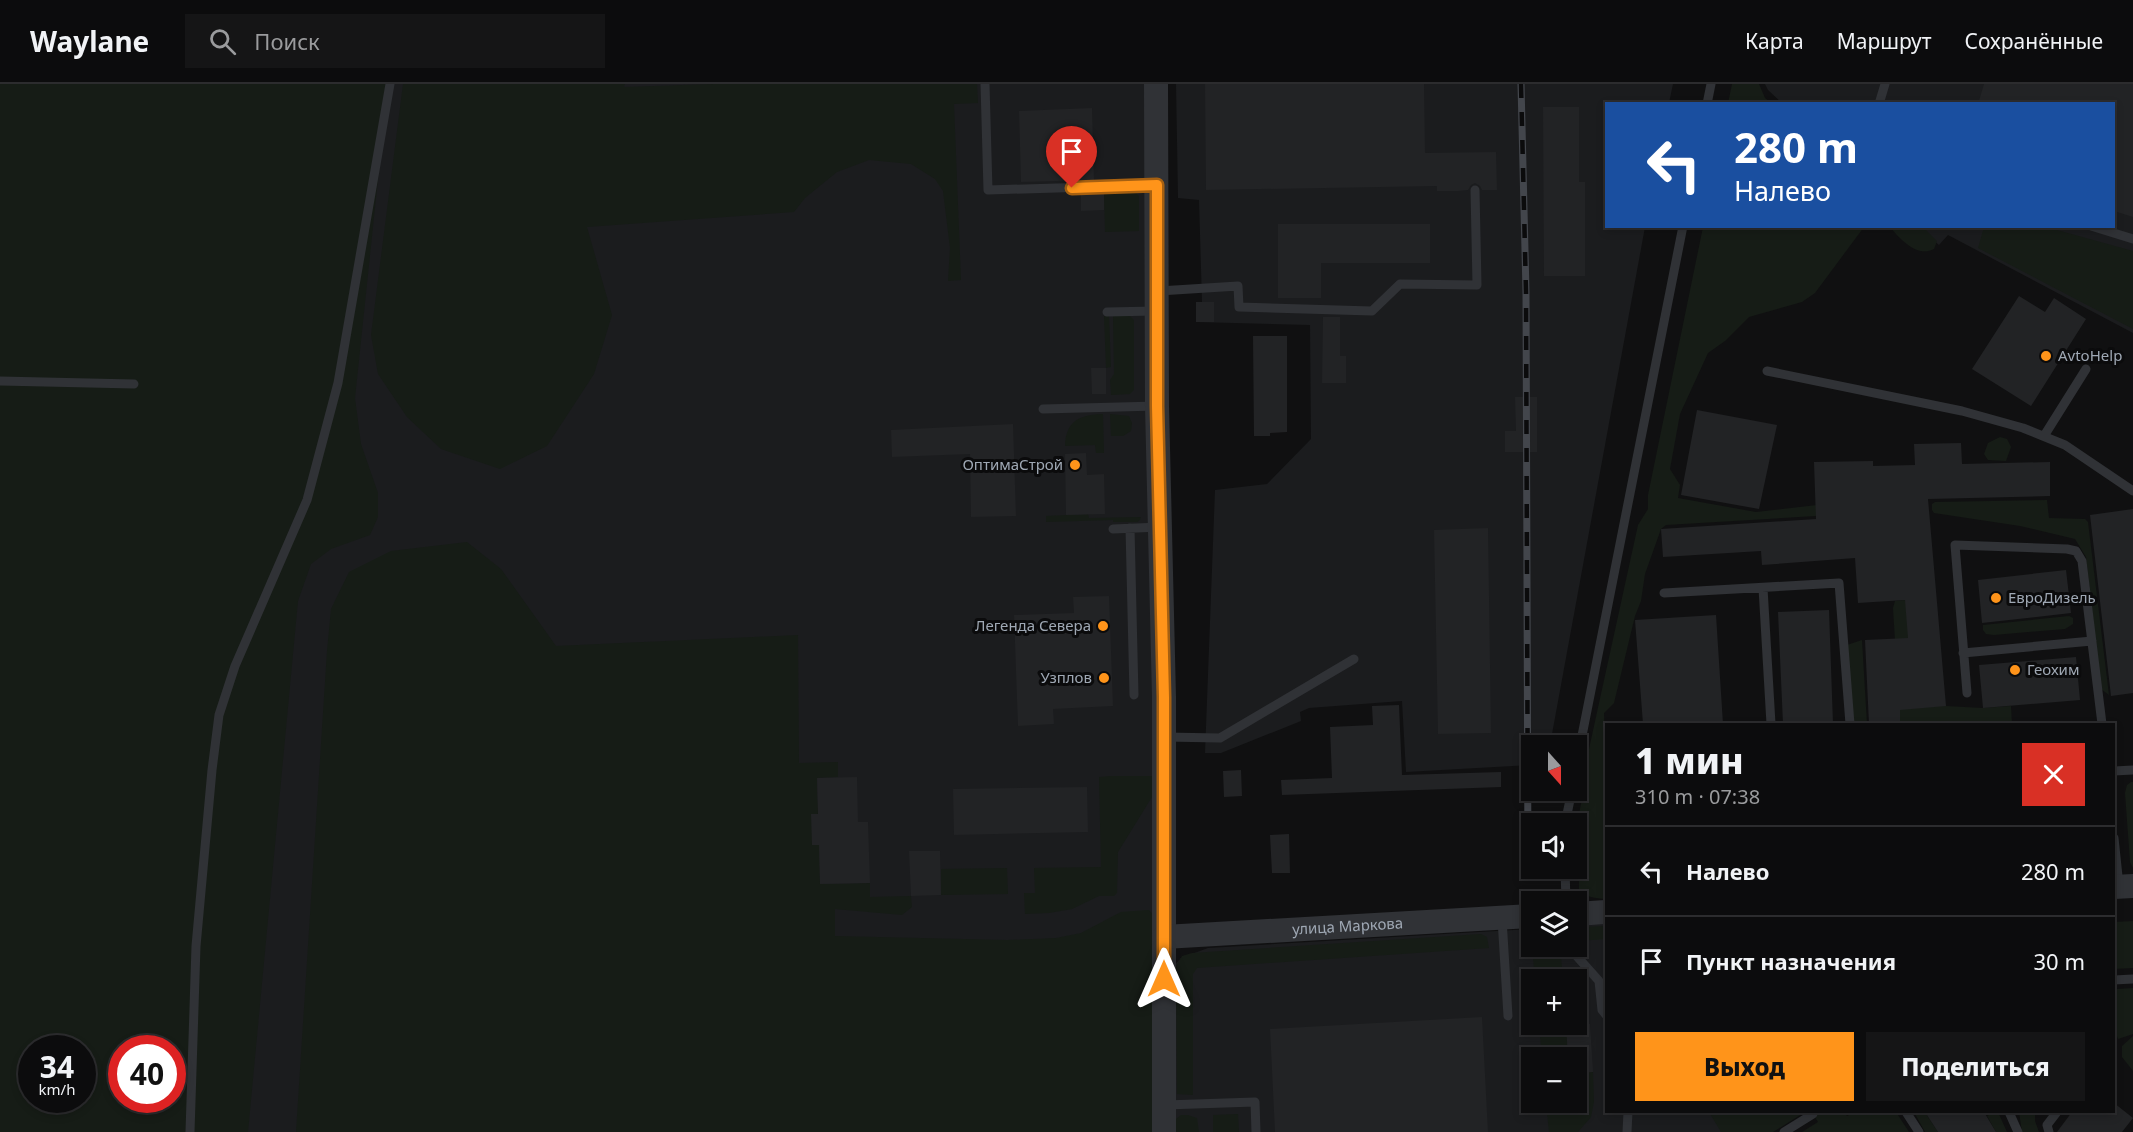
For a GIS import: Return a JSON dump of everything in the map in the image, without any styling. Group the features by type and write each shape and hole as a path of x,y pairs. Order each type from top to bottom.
{"street":[{"path":"1156,84 1157,406 1164,736 1164,1132"},
{"path":"1587,913 1605,912"},
{"name":"улица Маркова","path":"1164,937 1521,917"}],"lane":[{"path":"190,1132 196,946 219,716 235,666 307,500 338,383 390,84"},
{"path":"985,84 988,190 1157,185"},
{"path":"1707,102 1711,84"},
{"path":"1880,102 1885,84"},
{"path":"1107,312 1238,286 1239,308 1372,311 1400,284 1477,285 1475,190"},
{"path":"1582,735 1683,228"},
{"path":"2097,228 2133,239"},
{"path":"2044,436 2086,369"},
{"path":"1767,371 1962,411 2024,428 2065,445 2133,490"},
{"path":"0,381 134,384"},
{"path":"1042,409 1157,406"},
{"path":"1113,529 1160,527"},
{"path":"1130,528 1134,695"},
{"path":"1966,693 1955,545 2067,549 2076,551 2082,561 2102,723"},
{"path":"1664,593 1839,583 1850,723"},
{"path":"1763,588 1771,723"},
{"path":"1964,653 2091,641"},
{"path":"1164,736 1220,738 1354,659"},
{"path":"2115,771 2133,770"},
{"path":"2115,844 2122,887"},
{"path":"1502,918 1508,1016"},
{"path":"1577,957 1599,981 1602,1010 1605,1014"},
{"path":"2115,980 2133,979"},
{"path":"1164,1106 1255,1102 1256,1132"},
{"path":"1627,1132 1628,1113"},
{"path":"1907,1113 1918,1132"},
{"path":"2009,1113 2018,1132"},
{"path":"2049,1132 2047,1125 2056,1113"},
{"path":"1784,1132 1813,1114"}],"shaded area":[{"path":"0,84 1149,84 1155,740 1155,1132 0,1132"},
{"path":"0,84 388,84 355,398 361,444 378,493 378,517 370,535 331,549 311,564 298,601 248,1132 0,1132"},
{"path":"403,84 625,84 624,87 713,84 977,84 978,103 954,104 961,280 948,281 950,248 943,191 935,179 911,164 869,160 837,172 805,198 794,212 587,227 612,315 594,374 547,446 500,469 441,449 407,417 378,374 371,335"},
{"path":"1176,84 1673,84 1669,102 1605,102 1605,228 1645,228 1552,735 1521,735 1521,766 1406,772 1402,701 1309,708 1300,712 1301,721 1221,753 1205,753 1215,490 1267,484 1311,439 1310,325 1196,322 1196,302 1202,302 1199,200 1178,198"},
{"path":"1732,84 1759,84 1765,98 1770,102 1728,102"},
{"path":"1765,84 2133,84 2133,333 1948,235 1939,245 1919,228 2115,228 2115,102 1781,102"},
{"path":"1135,192 1139,196 1139,231 1105,232 1104,193"},
{"path":"1703,228 1863,228 1815,293 1802,302 1749,317 1725,341 1708,353 1680,414 1670,469 1680,485 1678,498 1756,512 1817,505 1849,514 1666,525 1661,529 1645,574 1641,601 1635,616 1614,703 1604,713 1605,899 1594,898 1587,895 1587,891 1579,889 1579,879 1587,879 1587,813 1579,813 1582,801 1587,801 1587,758 1638,525 1648,509 1648,495"},
{"path":"1891,228 1924,228 1937,241 1934,249 1928,251 1915,249 1904,242"},
{"path":"1984,228 2050,228 2133,251 2133,329 1978,248"},
{"path":"1104,316 1109,316 1111,367 1106,368"},
{"path":"1113,316 1130,316 1134,320 1134,390 1130,394 1111,395 1110,380 1114,374"},
{"path":"1103,414 1104,453 1096,453 1095,445 1065,446 1071,425 1081,418"},
{"path":"1110,414 1129,416 1132,423 1131,431 1123,436 1111,436"},
{"path":"2000,437 2007,439 2011,447 2006,461 1988,460 1984,454 1988,443"},
{"path":"2047,500 2049,518 2085,519 2088,522 2109,695 2101,689 2086,557 2075,539 2020,526 1934,513 1932,510 1932,504 1935,502"},
{"path":"1088,514 1089,518 1141,517 1137,522 1113,522 1113,520 1046,522 1046,516"},
{"path":"467,542 501,569 556,646 798,635 799,763 838,762 838,777 817,778 818,814 812,845 819,845 820,884 870,883 870,897 911,896 912,907 902,915 835,909 835,936 1007,940 1056,938 1081,933 1121,912 1149,910 1153,915 1152,1132 296,1132 331,609 349,572 391,551"},
{"path":"1905,600 1946,706 1983,708 2011,706 2012,723 1900,723 1893,608 1895,601"},
{"path":"2069,616 2073,618 2073,624 2065,629 1994,635 1986,634 1983,630 1983,625"},
{"path":"1862,640 1867,723 1854,723 1847,645"},
{"path":"1152,776 1152,797 1118,852 1117,893 1114,896 1099,896 1072,909 1025,914 1024,893 1035,893 1034,868 1101,867 1099,777"},
{"path":"2133,782 2133,868 2130,862 2125,793 2127,785"},
{"path":"1007,868 1008,894 941,895 941,869"},
{"path":"2133,921 2133,968 2115,969 2115,922"},
{"path":"1605,924 1605,1113 1721,1113 1732,1132 1169,1132 1172,968 1181,958 1208,948 1521,930 1521,957 1587,957 1587,925"},
{"path":"1605,926 1605,939 1587,940 1587,927"},
{"path":"1481,934 1487,937 1489,948 1197,968 1193,974 1193,1095 1177,1094 1176,966 1182,956 1192,953"},
{"path":"1533,957 1561,957 1562,969 1534,969"},
{"path":"2133,988 2133,1034 2118,1039 2115,1032 2115,991"},
{"path":"1540,1035 1567,1035 1567,1047 1541,1047"},
{"path":"2133,1036 2133,1071 2122,1057 2122,1046"},
{"path":"1587,1072 1593,1072 1594,1102 1591,1117 1578,1132 1549,1132 1547,1113 1587,1113"},
{"path":"1710,1113 1803,1113 1773,1132 1721,1132"},
{"path":"1813,1113 1845,1113 1847,1116 1853,1113 1897,1113 1909,1132 1802,1132 1818,1122"},
{"path":"1915,1113 1926,1113 1938,1132 1925,1132"},
{"path":"1998,1113 2007,1132 1996,1132 1987,1116"},
{"path":"2019,1113 2035,1113 2039,1132 2022,1132"},
{"path":"1238,1114 1239,1132 1213,1132 1213,1115"},
{"path":"1181,1115 1197,1118 1199,1132 1176,1132 1176,1119"}],"building":[{"path":"1205,84 1424,84 1425,153 1496,152 1497,190 1482,190 1475,183 1468,190 1458,191 1437,191 1437,186 1206,190"},
{"path":"1984,84 2133,84 2133,217 2115,211 2115,102 1979,102"},
{"path":"1543,107 1579,107 1579,182 1585,182 1585,276 1544,276"},
{"path":"1092,108 1094,180 1021,182 1019,111"},
{"path":"1104,193 1104,210 1081,211 1081,194"},
{"path":"1278,224 1430,224 1430,263 1321,263 1321,298 1278,298"},
{"path":"2019,296 2045,312 2054,298 2086,319 2031,406 1972,369"},
{"path":"1196,302 1214,302 1214,322 1196,322"},
{"path":"1323,317 1340,317 1340,356 1346,356 1346,383 1322,383"},
{"path":"1253,336 1287,336 1287,432 1270,433 1270,436 1254,436"},
{"path":"1091,368 1106,368 1106,394 1092,394"},
{"path":"1515,397 1537,397 1537,452 1505,452 1505,431 1516,431"},
{"path":"1697,410 1777,425 1759,509 1681,495"},
{"path":"1013,424 1016,516 971,517 970,454 892,457 891,430"},
{"path":"1961,443 1962,464 2050,462 2050,496 1928,499 1946,706 1900,710 1900,723 1869,723 1865,640 1908,638 1905,600 1858,603 1855,558 1762,565 1761,551 1663,557 1661,529 1816,519 1814,462 1873,461 1873,466 1915,465 1914,444"},
{"path":"1086,453 1087,475 1104,474 1105,514 1066,515 1065,454"},
{"path":"2133,509 2133,693 2111,696 2090,515"},
{"path":"1488,528 1491,733 1438,734 1434,530"},
{"path":"2066,570 2071,613 1982,623 1978,580"},
{"path":"1109,596 1113,706 1053,709 1054,724 1018,726 1014,615 1074,613 1073,597"},
{"path":"1829,610 1833,723 1783,723 1778,612"},
{"path":"1716,615 1723,723 1643,723 1635,620"},
{"path":"2076,657 2080,700 1983,708 1979,665"},
{"path":"1399,705 1402,775 1501,772 1501,787 1282,795 1281,780 1332,778 1330,727 1373,725 1372,706"},
{"path":"1241,770 1242,796 1224,797 1223,771"},
{"path":"857,777 858,822 868,822 870,883 820,884 819,845 812,845 811,814 818,814 817,778"},
{"path":"1087,787 1088,832 954,835 953,789"},
{"path":"1289,834 1290,873 1272,873 1270,835"},
{"path":"909,851 940,851 941,895 911,896"},
{"path":"1482,1017 1488,1132 1275,1132 1270,1029"},
{"path":"1587,1024 1590,1024 1593,1072 1587,1072 1587,1047 1567,1047 1567,1035 1587,1035"},
{"path":"2115,1104 2133,1118 2122,1132 2057,1132 2071,1113 2115,1113"},
{"path":"1926,1113 1985,1113 1996,1132 1938,1132"}],"railway":[{"path":"1521,84 1526,292 1528,813"}],"place":[{"name":"AvtoHelp","path":"2046,356"},
{"name":"ОптимаСтрой","path":"1075,465"},
{"name":"ЕвроДизель","path":"1996,598"},
{"name":"Легенда Севера","path":"1103,626"},
{"name":"Геохим","path":"2015,670"},
{"name":"Узплов","path":"1104,678"}],"route":[{"path":"1072,188 1157,185 1157,406 1164,697 1164,979"}]}
